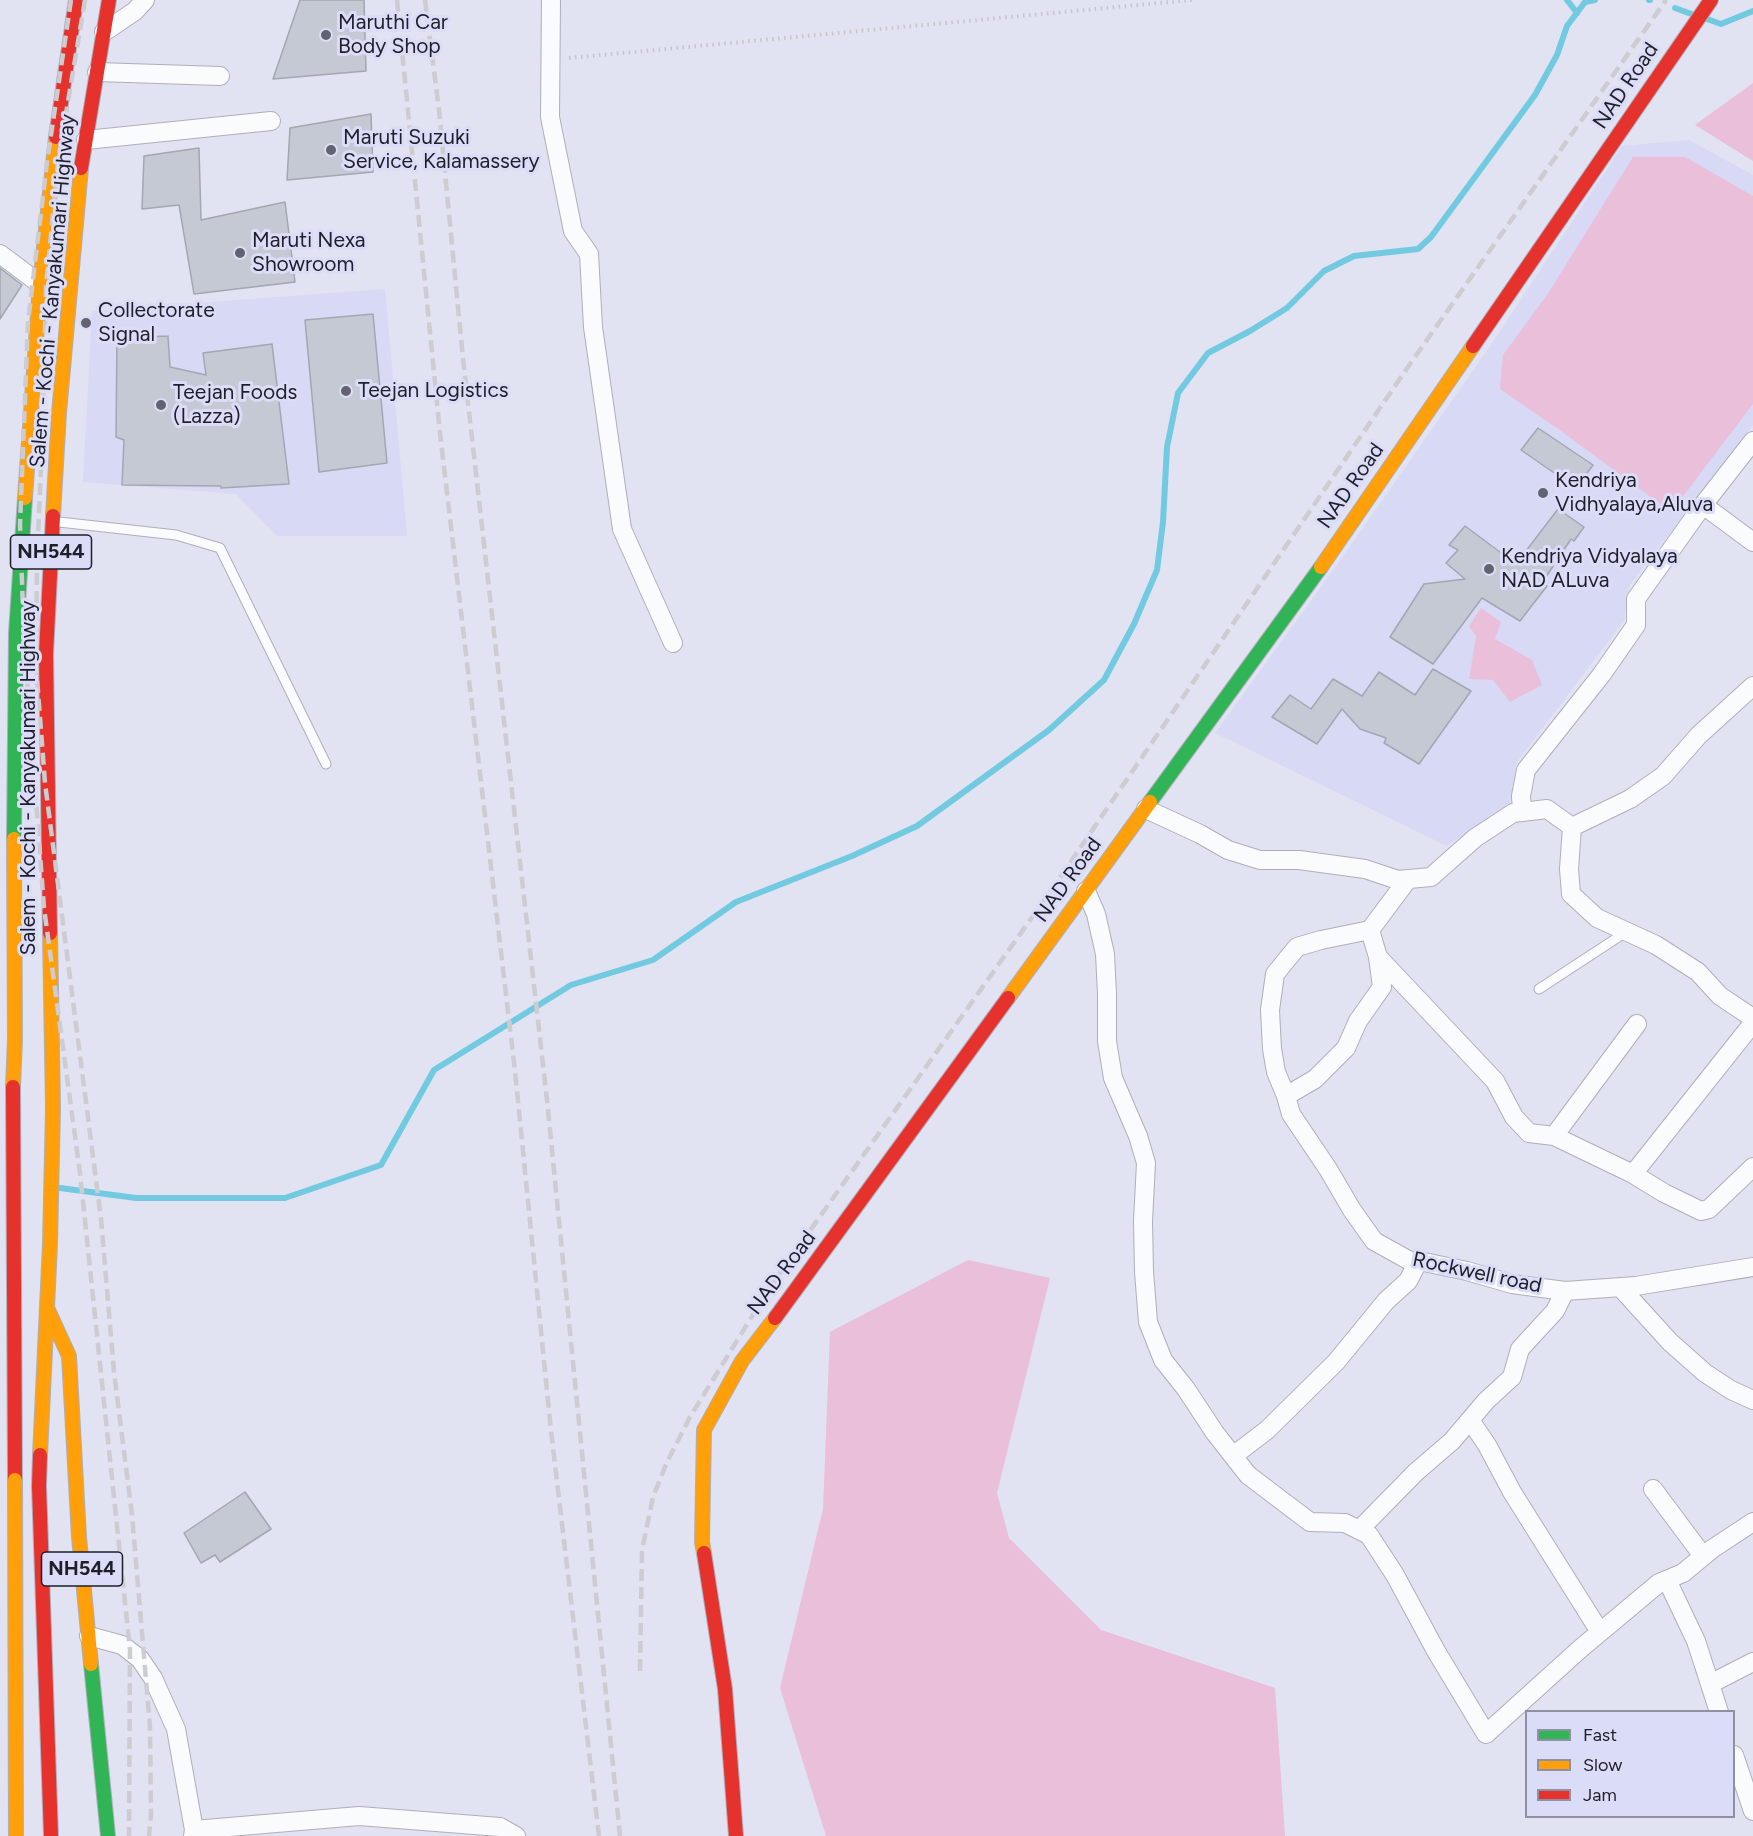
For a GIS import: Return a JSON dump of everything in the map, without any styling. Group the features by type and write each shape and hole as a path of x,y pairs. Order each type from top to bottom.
{"main road":[{"name":"Salem - Kochi - Kanyakumari Highway","path":"16,1836 15,1480 12,1372 15,1242 11,1039 16,633 40,284 58,118 76,0"},
{"name":"Salem - Kochi - Kanyakumari Highway","path":"43,1826 39,1486 54,1108 46,654 59,413 81,168 109,0"},
{"name":"NAD Road","path":"736,1836 725,1689 702,1542 704,1430 742,1361 802,1282 1344,535 1709,3"},
{"name":"NH544","path":"47,1306 69,1356 79,1537 108,1836"},
{"path":"0,1391 12,1372"},
{"path":"0,1825 43,1826"}],"street":[{"path":"104,32 135,11 145,0"},
{"path":"551,0 550,117 573,231 589,254 593,327 622,529 673,644"},
{"path":"97,72 220,76"},
{"path":"86,140 271,121"},
{"path":"0,254 40,284"},
{"path":"1522,812 1521,796 1526,770 1602,674 1636,625 1636,599 1753,441"},
{"path":"1703,506 1753,542"},
{"path":"1572,827 1630,799 1663,776 1699,735 1753,686"},
{"path":"1146,809 1228,850 1260,860 1299,860 1365,869 1398,880 1431,877 1475,838 1513,813 1547,809 1572,827"},
{"path":"1572,827 1569,869 1571,894 1597,918 1656,945 1698,972 1720,996 1753,1018"},
{"path":"1286,1095 1315,1078 1346,1048 1358,1021 1382,987 1378,957 1370,930 1408,879"},
{"path":"1086,891 1096,914 1105,954 1107,1041 1113,1078 1138,1136 1146,1163 1143,1221 1148,1322 1162,1359 1248,1475 1310,1522 1345,1523 1369,1535 1395,1575 1436,1651 1486,1734 1600,1632 1659,1583 1683,1573 1703,1556 1753,1522"},
{"name":"Rockwell road","path":"1370,930 1297,947 1275,974 1270,1010 1276,1072 1291,1114 1374,1241 1410,1261 1467,1271 1512,1284 1565,1291 1620,1287 1753,1267"},
{"path":"1378,957 1495,1081 1514,1117 1529,1133 1554,1136 1633,1174 1701,1212 1709,1209 1753,1167"},
{"path":"1633,1174 1753,1023"},
{"path":"1554,1136 1636,1024"},
{"path":"1233,1456 1267,1430 1336,1362 1386,1301 1408,1281 1418,1262"},
{"path":"1620,1287 1670,1342 1705,1373 1731,1390 1753,1400"},
{"path":"1359,1530 1416,1472 1452,1440 1486,1401 1512,1377 1520,1349 1555,1311 1565,1291"},
{"path":"1470,1420 1487,1445 1512,1492 1600,1632"},
{"path":"1653,1489 1703,1556"},
{"path":"1667,1580 1696,1641 1718,1710"},
{"path":"89,1636 122,1644 141,1659 153,1678 176,1729 193,1833 359,1816 500,1827 516,1836"},
{"path":"1710,1684 1753,1662"},
{"path":"1735,1758 1753,1811"}],"lane":[{"path":"53,522 176,535 220,548 326,764"},
{"path":"1539,989 1626,932"}],"path":[{"path":"550,60 1192,0"}],"shaded area":[{"path":"1753,83 1753,161 1695,125"},
{"name":"Kendriya Vidhyalaya,Aluva","path":"1689,140 1753,175 1753,425 1629,586 1624,621 1516,763 1510,803 1447,846 1215,733 1339,562 1493,342 1622,146"},
{"path":"1633,157 1685,157 1753,196 1753,404 1671,512 1500,389 1503,355 1547,295"},
{"path":"385,289 407,536 277,536 236,494 83,482 92,311"},
{"name":"Kendriya Vidyalaya NAD ALuva","path":"1481,608 1501,622 1495,639 1532,660 1542,685 1510,702 1493,680 1469,679 1476,636 1469,626"},
{"path":"968,1260 1050,1278 997,1493 1009,1538 1101,1630 1275,1688 1285,1836 826,1836 780,1688 823,1509 830,1332"}],"building":[{"name":"Maruthi Car Body Shop","path":"300,0 364,0 366,71 273,79"},
{"name":"Maruti Suzuki Service, Kalamassery","path":"371,114 373,172 287,180 290,128"},
{"name":"Maruti Nexa Showroom","path":"199,148 201,220 285,202 295,282 194,294 179,205 142,209 144,156"},
{"path":"0,268 22,285 0,319"},
{"name":"Teejan Logistics","path":"373,314 387,463 319,472 305,320"},
{"path":"168,336 170,367 206,375 203,353 272,344 289,484 221,488 221,486 122,485 124,440 116,437 117,338"},
{"name":"Kendriya Vidyalaya NAD ALuva","path":"1538,428 1593,465 1576,488 1521,450"},
{"path":"1558,509 1584,527 1574,541 1571,539 1542,583 1547,586 1520,621 1482,598 1433,664 1390,637 1424,584 1465,579 1446,563 1458,550 1449,545 1465,526 1516,564"},
{"path":"1433,669 1471,691 1419,764 1384,743 1386,738 1360,729 1342,709 1317,744 1272,717 1290,695 1311,709 1333,679 1362,696 1379,672 1415,695"},
{"path":"245,1492 271,1529 220,1562 215,1555 201,1563 184,1533"}],"waterway":[{"path":"1567,0 1577,13"},
{"path":"60,1188 136,1198 285,1198 381,1165 434,1070 571,985 653,960 736,902 852,856 917,826 1049,730 1104,680 1134,624 1157,570 1163,522 1167,447 1178,393 1208,353 1287,308 1324,271 1354,256 1418,249 1431,237 1535,95 1557,55 1567,26 1585,2 1595,0"},
{"path":"1675,8 1694,15"},
{"path":"1707,19 1721,24 1753,11"}],"railway":[{"path":"71,0 47,162 28,322 20,525 24,638 44,908 80,1173 130,1650 129,1836"},
{"path":"85,0 58,161 46,286 36,665 45,783 101,1219 114,1372 132,1515 150,1727 151,1815 149,1836"},
{"path":"397,0 440,433 515,1071 551,1431 599,1836"},
{"path":"425,0 439,110 463,359 547,1100 620,1836"},
{"path":"640,1671 642,1550 653,1497 667,1462 690,1417 770,1287 1057,882 1410,364 1666,0"}],"traffic: fast":[{"path":"14,839 16,633 25,498"},
{"path":"1150,802 1321,567"},
{"path":"91,1664 108,1836"}],"traffic: slow":[{"path":"25,498 40,284 56,137"},
{"path":"53,516 59,413 81,168"},
{"path":"1321,567 1473,346"},
{"path":"1008,998 1150,802"},
{"path":"13,1087 15,1039 14,839"},
{"path":"40,1455 50,1244 53,1108 50,933"},
{"path":"48,1310 69,1356 79,1537 91,1664"},
{"path":"704,1553 702,1542 704,1430 742,1361 775,1318"},
{"path":"15,1480 16,1836"}],"traffic: jam":[{"path":"56,137 76,0"},
{"path":"81,168 109,0"},
{"path":"1473,346 1711,0"},
{"path":"50,933 46,654 53,516"},
{"path":"775,1318 1008,998"},
{"path":"13,1087 15,1480"},
{"path":"40,1455 39,1486 51,1836"},
{"path":"704,1553 725,1689 736,1836"}],"place":[{"name":"Maruthi Car Body Shop","path":"326,35"},
{"name":"Maruti Suzuki Service, Kalamassery","path":"331,150"},
{"name":"Maruti Nexa Showroom","path":"240,253"},
{"name":"Collectorate Signal","path":"86,323"},
{"name":"Teejan Logistics","path":"346,391"},
{"name":"Teejan Foods (Lazza)","path":"161,405"},
{"name":"Kendriya Vidhyalaya,Aluva","path":"1543,493"},
{"name":"Kendriya Vidyalaya NAD ALuva","path":"1489,569"}]}
